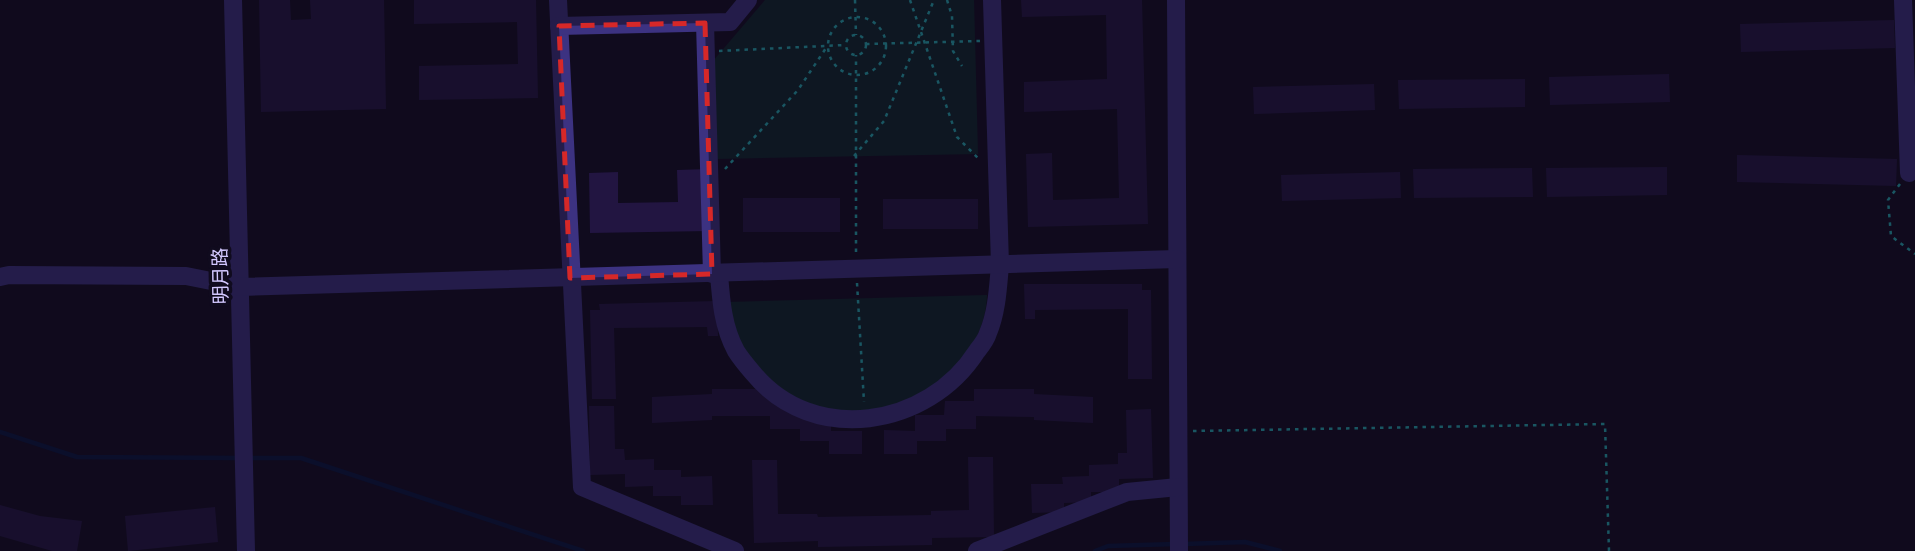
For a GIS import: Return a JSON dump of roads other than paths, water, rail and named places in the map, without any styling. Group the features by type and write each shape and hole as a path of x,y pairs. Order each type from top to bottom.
{"street":[{"name":"明月路","path":"233,0 246,551"},
{"path":"558,0 582,487 735,551"},
{"path":"708,54 748,0"},
{"path":"705,23 708,54 709,185 715,274 727,331 737,354 776,397 803,411 831,417 865,419 893,415 919,404 947,387 967,367 988,334 997,299 1000,264 992,0"},
{"path":"1176,0 1179,551"},
{"path":"1903,0 1909,173"},
{"path":"559,26 730,22"},
{"path":"0,277 186,276 241,287 1177,259"},
{"path":"977,551 1127,492 1178,487"}],"waterway":[{"path":"0,432 77,457 240,458"},
{"path":"248,458 301,458 583,551"},
{"path":"1184,544 1245,542 1280,551"},
{"path":"1095,551 1108,546 1176,544"}]}
